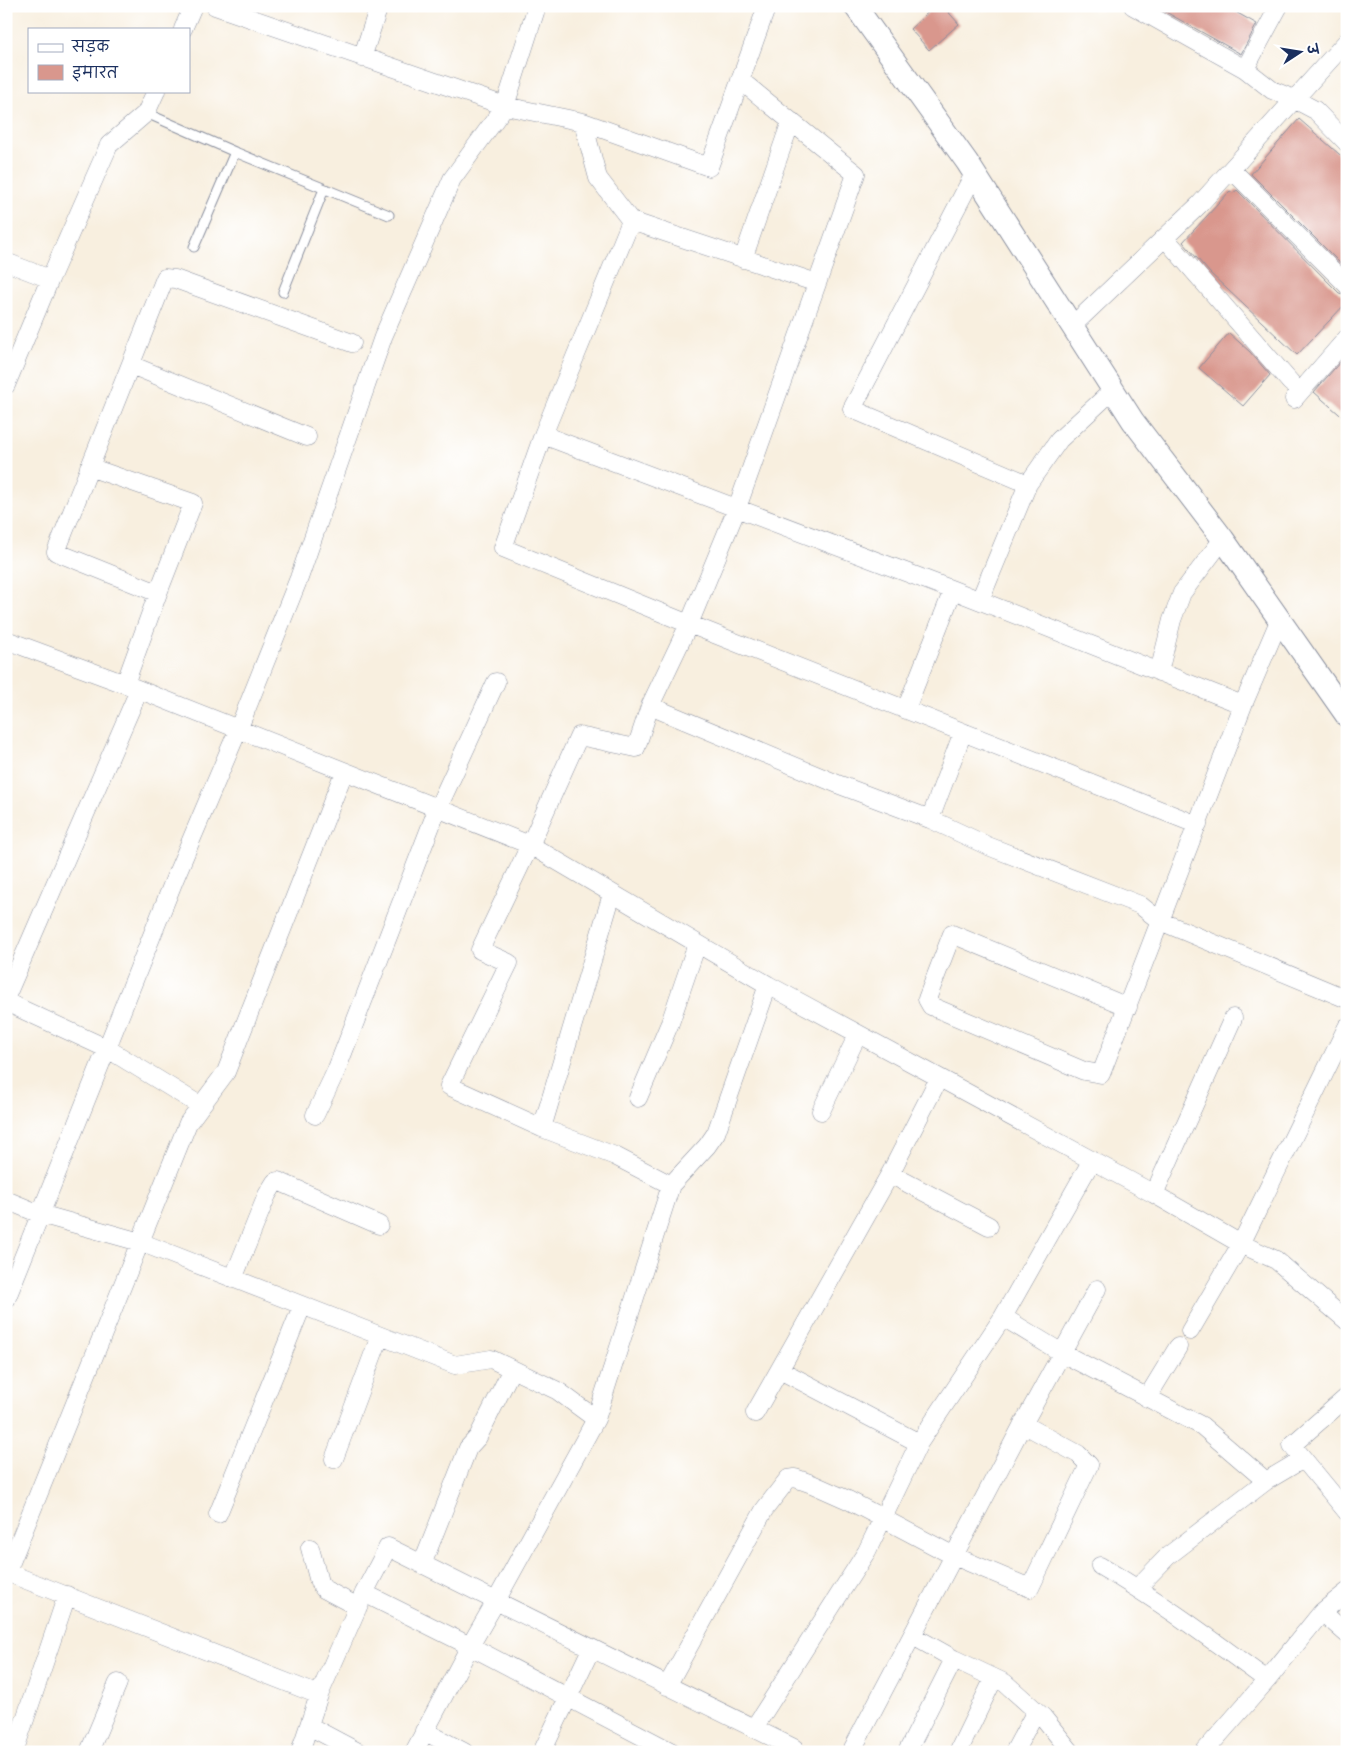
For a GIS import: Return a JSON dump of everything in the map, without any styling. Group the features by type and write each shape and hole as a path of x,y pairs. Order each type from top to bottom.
{"street":[{"path":"184,28 193,6"},
{"path":"215,6 505,106 583,122 709,167 767,6"},
{"path":"362,58 379,6"},
{"path":"6,1300 175,878 238,730 298,578 387,328 452,179 505,106 536,6"},
{"path":"855,6 974,174 1133,420 1223,539 1347,716"},
{"path":"1133,6 1245,69 1272,90 1315,110 1347,143"},
{"path":"1245,69 1279,6"},
{"path":"1072,326 1165,238 1232,170 1347,41"},
{"path":"671,1185 615,1156 542,1128 449,1086 509,962 480,950 579,736 636,748 650,706 689,624 737,508 856,174 740,80"},
{"path":"6,386 50,279 109,145 146,113 156,92"},
{"path":"743,259 791,121"},
{"path":"583,122 598,178 631,221 817,284"},
{"path":"1232,170 1347,285"},
{"path":"974,174 852,409 1028,484"},
{"path":"631,221 544,435 503,548 689,624 1198,825"},
{"path":"1165,238 1293,391 1347,338"},
{"path":"6,262 50,279"},
{"path":"158,594 56,552 165,278 175,278 352,343"},
{"path":"131,365 307,437"},
{"path":"980,600 1028,484 1059,440 1113,390"},
{"path":"544,435 980,600 1243,705"},
{"path":"6,997 132,687 158,594 193,503 89,468"},
{"path":"1160,672 1172,620 1182,592 1223,539"},
{"path":"906,709 953,590"},
{"path":"1128,1007 952,934 927,999 931,1006 1084,1071 1101,1074 1128,1007 1243,705 1279,621"},
{"path":"6,640 132,687 530,845 768,985 1092,1160 1241,1244 1276,1260 1347,1321"},
{"path":"315,1115 342,1056 438,809 496,682"},
{"path":"650,706 840,785 930,819 988,846 1140,905 1160,921 1347,999"},
{"path":"930,819 963,732"},
{"path":"319,1694 6,1572 188,1124 226,1072 344,772"},
{"path":"542,1128 612,894"},
{"path":"638,1098 670,1023 698,944"},
{"path":"414,1752 470,1646 596,1420 671,1185 707,1146 716,1133 768,985"},
{"path":"6,1002 108,1049 201,1106"},
{"path":"1154,1194 1233,1018"},
{"path":"1190,1331 1241,1244 1347,1027"},
{"path":"821,1111 858,1034"},
{"path":"755,1413 890,1174 939,1078"},
{"path":"754,1728 867,1551 919,1444 1003,1318 1092,1160"},
{"path":"890,1174 989,1226"},
{"path":"233,1279 267,1195 275,1182 294,1187 379,1225"},
{"path":"6,1200 40,1214 140,1242 455,1365 490,1358 558,1391 596,1420"},
{"path":"851,1752 1023,1424 1097,1289"},
{"path":"218,1514 302,1306"},
{"path":"1003,1318 1062,1353 1202,1426 1266,1480"},
{"path":"334,1459 380,1336"},
{"path":"1147,1398 1178,1347"},
{"path":"422,1564 468,1448 478,1437 512,1369"},
{"path":"780,1370 919,1444"},
{"path":"1347,1397 1292,1445 1347,1512"},
{"path":"667,1686 764,1510 788,1479 795,1478 812,1484 883,1518 954,1556 1030,1588 1089,1465 1078,1454 1023,1424"},
{"path":"1138,1588 1168,1556 1266,1480 1303,1459"},
{"path":"300,1752 319,1694 361,1600 388,1547 796,1750"},
{"path":"310,1548 319,1582 324,1589 361,1600 470,1646 671,1751"},
{"path":"1100,1566 1138,1588 1266,1680"},
{"path":"1204,1752 1322,1612 1347,1592"},
{"path":"14,1752 67,1595"},
{"path":"1322,1612 1347,1634"},
{"path":"913,1636 954,1659 1005,1683 1036,1711 1070,1751"},
{"path":"542,1752 591,1649"},
{"path":"907,1752 954,1659"},
{"path":"958,1752 994,1678"},
{"path":"89,1752 118,1683"},
{"path":"1014,1752 1036,1711"},
{"path":"309,1726 358,1752"},
{"path":"424,1731 464,1752"}],"lane":[{"path":"146,113 235,152 390,215"},
{"path":"194,247 235,152"},
{"path":"283,292 324,189"}],"building":[{"path":"935,6 943,6 959,24 929,50 910,29"},
{"path":"1155,6 1225,6 1257,24 1241,54"},
{"path":"1299,119 1347,161 1347,270 1251,174"},
{"path":"1237,190 1339,293 1347,295 1347,302 1297,355 1210,273 1183,242 1230,191 1233,193"},
{"path":"1229,333 1250,352 1270,375 1243,406 1199,368"},
{"path":"1347,354 1347,421 1314,392"}]}
